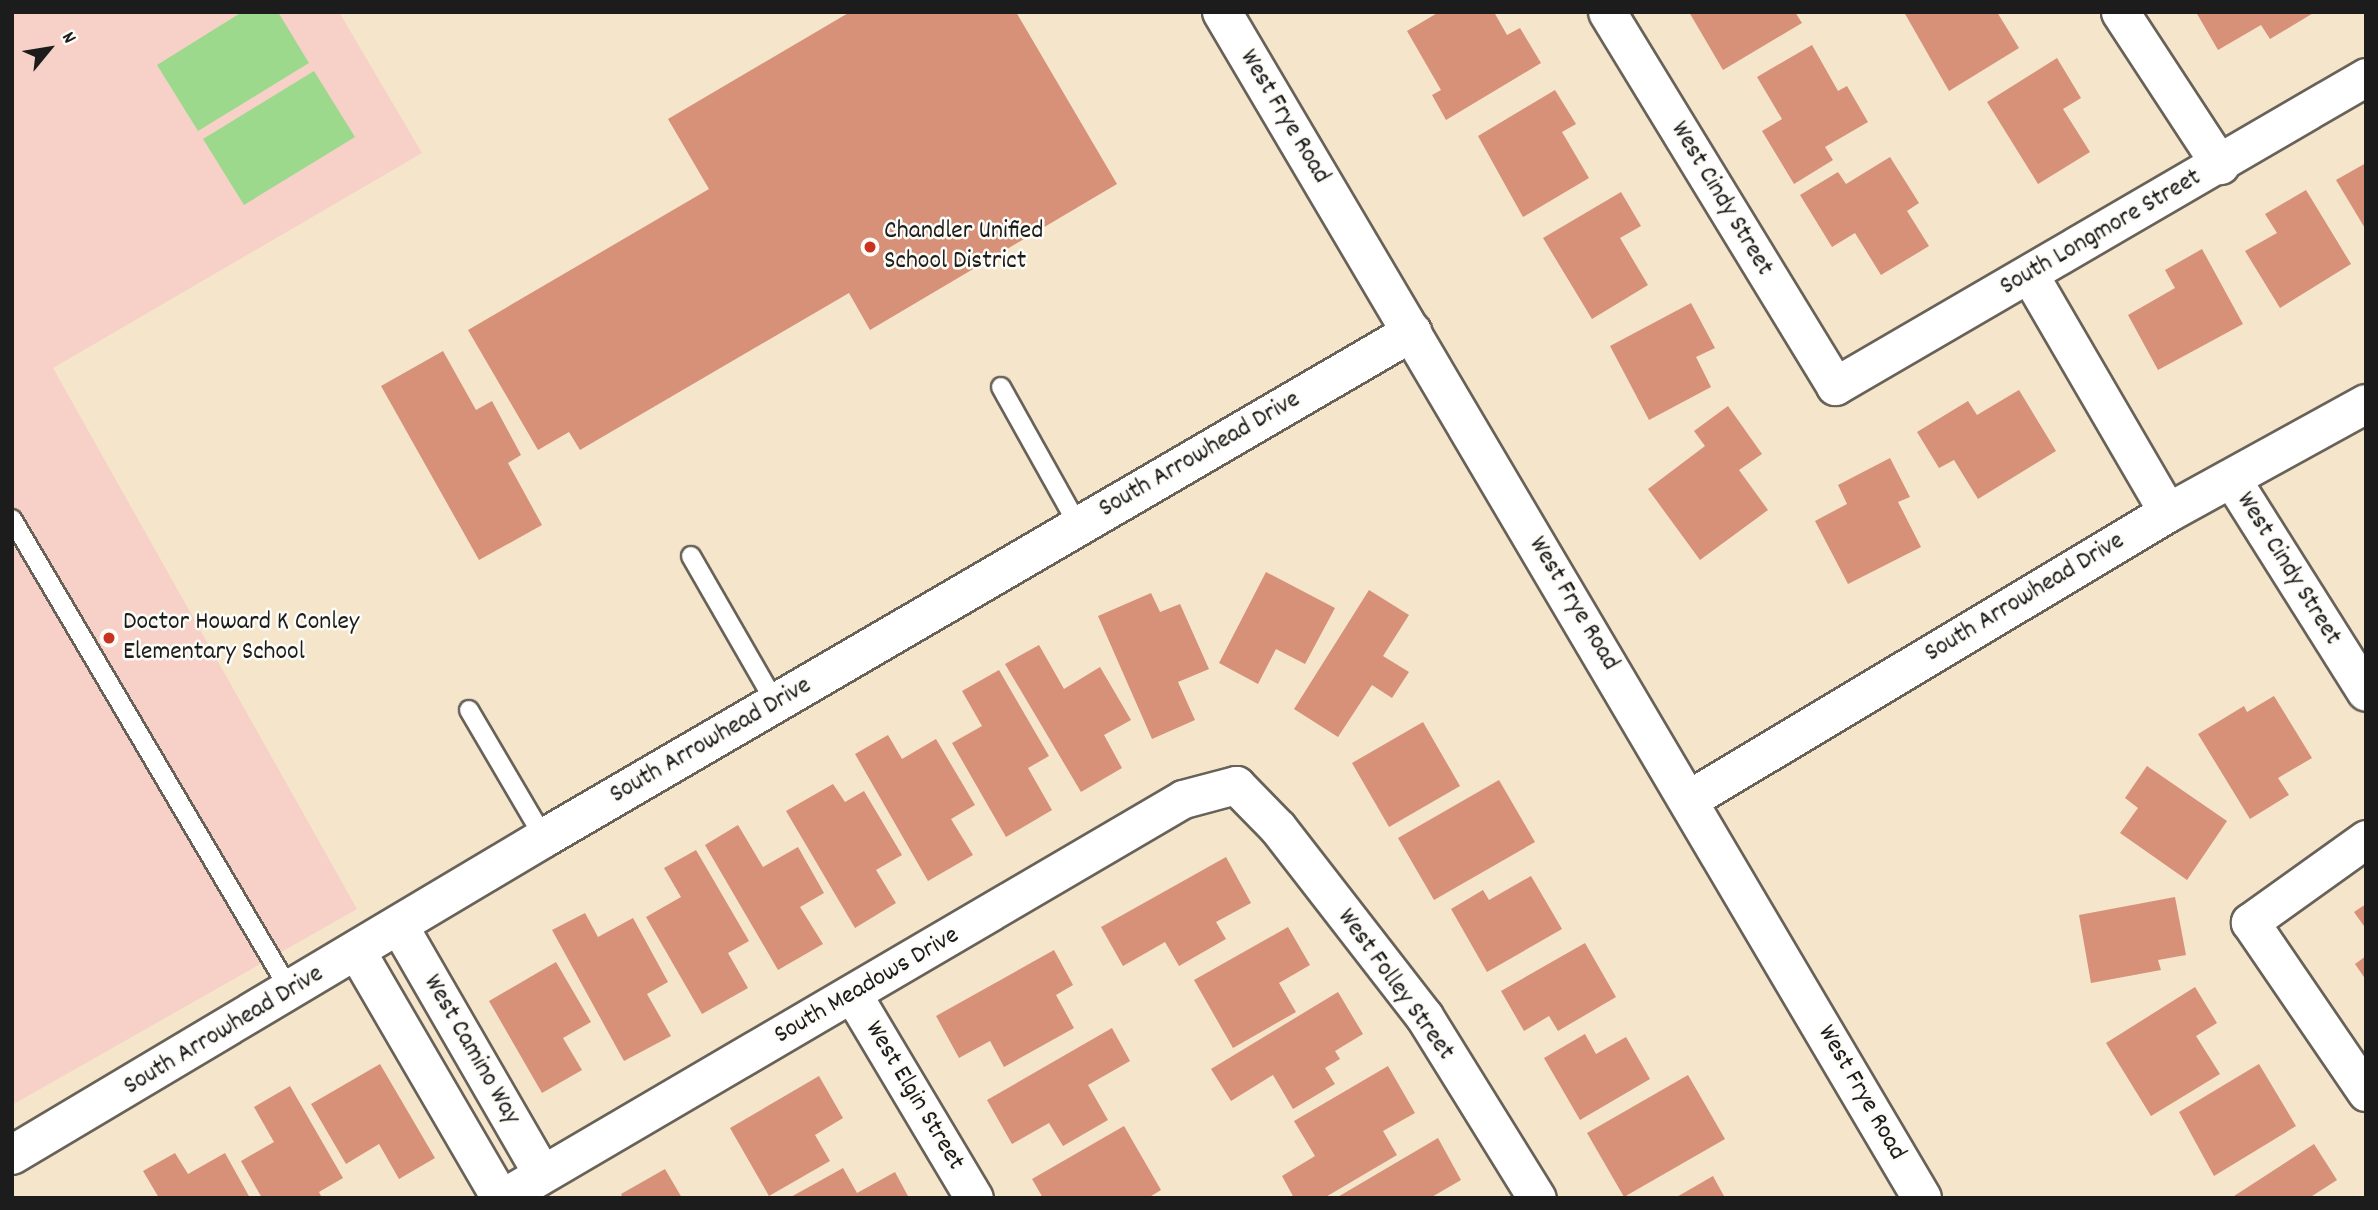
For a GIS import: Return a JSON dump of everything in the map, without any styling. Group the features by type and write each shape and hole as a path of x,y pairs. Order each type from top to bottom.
{"street":[{"name":"West Frye Road","path":"1222,12 1922,1198"},
{"name":"West Cindy Street","path":"1607,12 1835,386"},
{"path":"2120,12 2220,164"},
{"name":"South Longmore Street","path":"1835,386 2366,77"},
{"path":"2029,274 2168,513"},
{"name":"South Arrowhead Drive","path":"12,1155 291,992 544,838 1412,332"},
{"name":"South Arrowhead Drive","path":"1689,800 2168,513 2234,481 2366,404"},
{"name":"West Cindy Street","path":"2234,481 2366,692"},
{"name":"South Meadows Drive","path":"501,1198 853,995 1184,799 1236,785"},
{"name":"West Folley Street","path":"1236,785 1278,828 1424,1016 1537,1198"},
{"path":"2366,839 2250,922 2366,1092"},
{"name":"West Camino Way","path":"399,926 542,1174"},
{"name":"West Camino Way","path":"357,952 501,1198"},
{"name":"West Elgin Street","path":"853,995 974,1198"}],"lane":[{"path":"1001,387 1078,525"},
{"path":"12,519 291,992"},
{"path":"691,556 776,704"},
{"path":"469,710 544,838"}],"shaded area":[{"name":"Doctor Howard K Conley Elementary School","path":"12,12 339,12 422,153 53,368 357,909 12,1105"}],"green space":[{"path":"242,12 278,12 309,63 198,131 157,65"},
{"path":"314,71 355,137 244,205 203,139"}],"building":[{"path":"850,12 1016,12 1117,184 870,330 849,293 580,450 569,432 538,450 468,330 709,189 668,119"},
{"path":"1439,12 1494,12 1507,35 1520,28 1541,63 1446,120 1432,95 1441,90 1407,31"},
{"path":"1689,12 1795,12 1802,23 1723,70"},
{"path":"1904,12 1997,12 2019,48 1949,91"},
{"path":"2196,12 2315,12 2270,39 2261,25 2218,50"},
{"path":"1812,45 1838,91 1847,86 1868,122 1825,147 1833,160 1794,184 1762,131 1782,119 1757,77"},
{"path":"2057,58 2081,98 2063,109 2090,152 2038,184 1987,102"},
{"path":"1555,90 1576,124 1562,132 1589,178 1523,217 1478,136"},
{"path":"1890,157 1919,203 1907,211 1929,246 1881,275 1855,233 1832,247 1800,195 1838,172 1846,184"},
{"path":"2366,163 2366,230 2336,180"},
{"path":"2306,190 2351,264 2280,308 2245,251 2277,233 2265,214"},
{"path":"1621,192 1641,226 1620,238 1648,285 1592,319 1543,238"},
{"path":"2202,249 2243,324 2158,370 2128,315 2175,288 2165,270"},
{"path":"1691,303 1715,348 1696,357 1711,387 1649,420 1610,346"},
{"path":"443,351 476,410 492,401 521,455 508,463 542,525 479,560 381,386"},
{"path":"2019,390 2056,451 1978,499 1954,460 1939,468 1917,432 1968,401 1977,415"},
{"path":"1728,406 1762,454 1739,470 1768,510 1700,560 1648,489 1705,446 1694,431"},
{"path":"1890,458 1910,497 1898,502 1921,547 1848,584 1815,521 1847,504 1838,485"},
{"path":"1266,572 1335,608 1305,664 1276,649 1258,684 1219,663"},
{"path":"1369,590 1409,615 1383,656 1409,672 1392,698 1372,685 1338,737 1294,709"},
{"path":"1151,593 1160,612 1180,604 1209,669 1178,682 1195,720 1152,739 1098,616"},
{"path":"1039,645 1064,689 1100,667 1131,720 1104,735 1122,768 1081,792 1005,664"},
{"path":"999,670 1049,756 1028,768 1052,810 1006,837 952,743 982,726 962,691"},
{"path":"2274,696 2312,758 2278,778 2289,795 2250,819 2198,734 2244,706 2247,712"},
{"path":"1423,722 1460,786 1389,827 1352,763"},
{"path":"888,735 902,759 936,739 975,805 951,819 973,855 928,881 855,754"},
{"path":"2147,766 2227,821 2187,880 2120,833 2138,808 2125,798"},
{"path":"1499,780 1535,842 1434,900 1398,838"},
{"path":"833,784 845,802 864,791 902,855 876,870 896,903 855,928 786,811"},
{"path":"738,825 763,867 798,847 824,893 800,907 823,944 778,970 705,845"},
{"path":"696,850 749,941 728,953 748,988 702,1014 646,917 681,897 664,868"},
{"path":"1226,857 1251,903 1216,922 1226,939 1179,966 1165,942 1123,966 1101,927"},
{"path":"1531,876 1562,929 1487,972 1451,909 1483,890 1489,900"},
{"path":"2175,897 2186,955 2158,960 2161,970 2091,983 2079,915"},
{"path":"2366,904 2366,929 2354,912"},
{"path":"585,913 598,937 633,918 668,982 647,994 671,1036 624,1061 552,930"},
{"path":"1288,927 1310,965 1279,983 1296,1012 1233,1048 1194,980"},
{"path":"1585,943 1616,997 1558,1031 1549,1016 1524,1031 1501,991"},
{"path":"1054,950 1073,985 1056,995 1074,1028 1004,1067 990,1041 959,1058 936,1016"},
{"path":"2366,956 2366,980 2355,964"},
{"path":"556,962 591,1022 563,1038 582,1070 542,1093 489,1001"},
{"path":"2195,987 2217,1023 2196,1036 2220,1074 2151,1116 2106,1043"},
{"path":"1338,992 1363,1034 1335,1051 1340,1059 1325,1068 1335,1084 1293,1109 1273,1075 1231,1101 1211,1069"},
{"path":"1112,1028 1130,1061 1088,1085 1108,1120 1063,1146 1049,1123 1012,1144 987,1100"},
{"path":"1585,1034 1596,1054 1626,1037 1650,1079 1580,1120 1544,1058"},
{"path":"380,1064 435,1158 399,1179 379,1144 346,1164 311,1104"},
{"path":"2259,1064 2296,1126 2214,1176 2179,1112"},
{"path":"1388,1066 1415,1113 1383,1131 1397,1155 1324,1198 1294,1198 1282,1176 1315,1156 1294,1121"},
{"path":"1688,1075 1725,1139 1624,1197 1587,1133"},
{"path":"819,1076 843,1118 815,1135 830,1161 769,1196 730,1128"},
{"path":"290,1086 343,1178 319,1192 322,1198 262,1198 241,1161 274,1142 254,1107"},
{"path":"1124,1126 1161,1190 1148,1198 1043,1198 1032,1179"},
{"path":"1438,1138 1461,1180 1430,1198 1336,1198"},
{"path":"2314,1144 2337,1180 2309,1198 2231,1198"},
{"path":"175,1153 188,1174 225,1153 250,1198 159,1198 143,1171"},
{"path":"843,1168 857,1193 895,1172 909,1198 789,1198"},
{"path":"665,1169 682,1198 623,1198 621,1194"},
{"path":"1713,1176 1725,1198 1675,1198"}],"place":[{"name":"Chandler Unified School District","path":"870,247"},
{"name":"Doctor Howard K Conley Elementary School","path":"109,638"}]}
